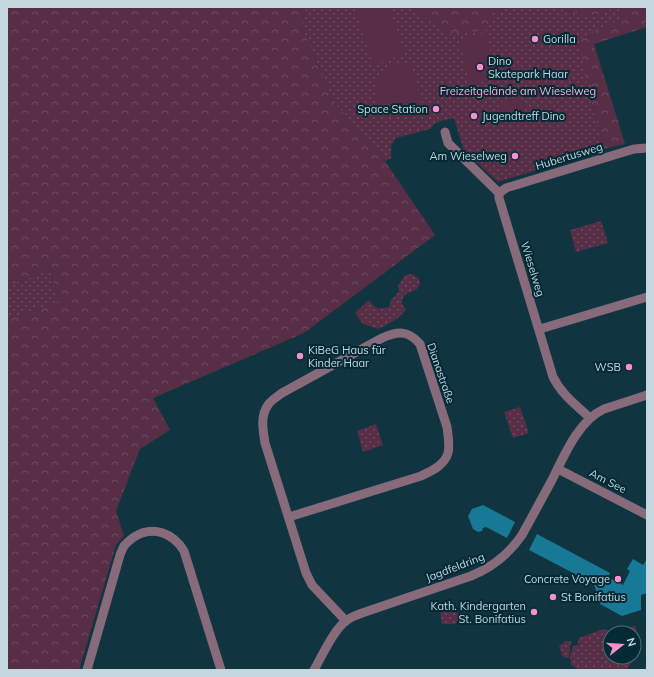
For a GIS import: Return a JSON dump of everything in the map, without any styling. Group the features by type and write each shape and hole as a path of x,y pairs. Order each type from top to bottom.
{"street":[{"path":"445,132 448,143 499,193"},
{"name":"Hubertusweg","path":"499,193 506,188 624,152 634,149 647,148"},
{"name":"Wieselweg","path":"499,193 499,198 554,377 558,386 565,395 590,418"},
{"path":"540,330 647,297"},
{"name":"Dianastraße","path":"289,517 421,476 431,472 442,464 448,454 449,441 447,427 420,344 414,338 408,334 400,333 382,338 282,393 272,400 267,406 262,422 265,443 306,573 312,585 346,621"},
{"name":"Jagdfeldring","path":"314,670 336,631 346,621 365,612 484,571 508,553 522,535 574,437 590,418 604,409 647,396"},
{"name":"Am See","path":"558,469 647,515"},
{"path":"88,670 120,554 124,545 131,539 147,531 166,534 172,537 180,544 184,551 221,670"}],"green space":[{"path":"7,7 310,7 306,8 301,25 333,101 385,161 435,235 304,333 153,398 170,430 140,449 116,511 124,536 116,545 79,670 7,670 7,320 55,303 58,300 50,270 7,286"},
{"path":"354,7 389,7 405,54 373,65"},
{"name":"Freizeitgelände am Wieselweg","path":"409,7 450,34 493,12 511,7 554,7 589,16 605,13 613,7 622,7 622,13 618,22 591,33 593,86 590,96 604,149 498,182 464,151 454,118 434,124 430,129 396,138 391,146 391,158 385,161 333,101 301,25 306,8"},
{"path":"409,7 511,7 493,12 486,30 450,34"},
{"path":"554,7 613,7 605,13 589,16"},
{"path":"622,7 647,7 647,27 594,44 625,144 604,149 590,96 593,86 587,84 579,41 590,33 614,22 618,22 622,13"},
{"name":"Dino Skatepark Haar","path":"486,33 497,78 470,85 459,40"},
{"path":"395,63 410,63 422,102 379,109 375,94 375,80 384,69"},
{"path":"521,96 524,106 501,113 498,103"},
{"path":"601,221 608,243 576,252 570,230"},
{"path":"50,270 58,300 55,303 7,320 7,286"},
{"path":"412,274 419,279 420,284 417,289 406,294 402,299 402,304 406,309 404,312 379,329 363,324 355,313 369,300 378,308 389,307 391,300 399,292 398,286 405,275"},
{"path":"520,407 529,433 513,438 504,412"},
{"path":"376,424 383,445 363,452 357,431"},
{"path":"440,611 452,611 463,616 455,624 442,624"},
{"path":"602,629 602,665 630,665 627,670 577,670 571,665 570,656 573,646 579,645 579,638"},
{"path":"564,641 571,642 569,658 561,655 562,653 559,648"}],"water":[{"path":"483,505 515,522 507,538 486,527 483,528 482,531 478,532 473,529 468,516 472,509"},
{"path":"537,534 610,573 608,577 623,585 630,571 627,569 633,559 643,565 647,559 647,593 641,595 641,610 622,616 600,604 594,584 529,550"}],"place":[{"name":"Gorilla","path":"535,39"},
{"name":"Dino Skatepark Haar","path":"480,67"},
{"name":"Space Station","path":"436,109"},
{"name":"Jugendtreff Dino","path":"474,116"},
{"name":"Am Wieselweg","path":"515,156"},
{"name":"KiBeG Haus für Kinder Haar","path":"300,356"},
{"name":"WSB","path":"629,367"},
{"name":"Concrete Voyage","path":"618,579"},
{"name":"St Bonifatius","path":"553,597"},
{"name":"Kath. Kindergarten St. Bonifatius","path":"534,612"}]}
